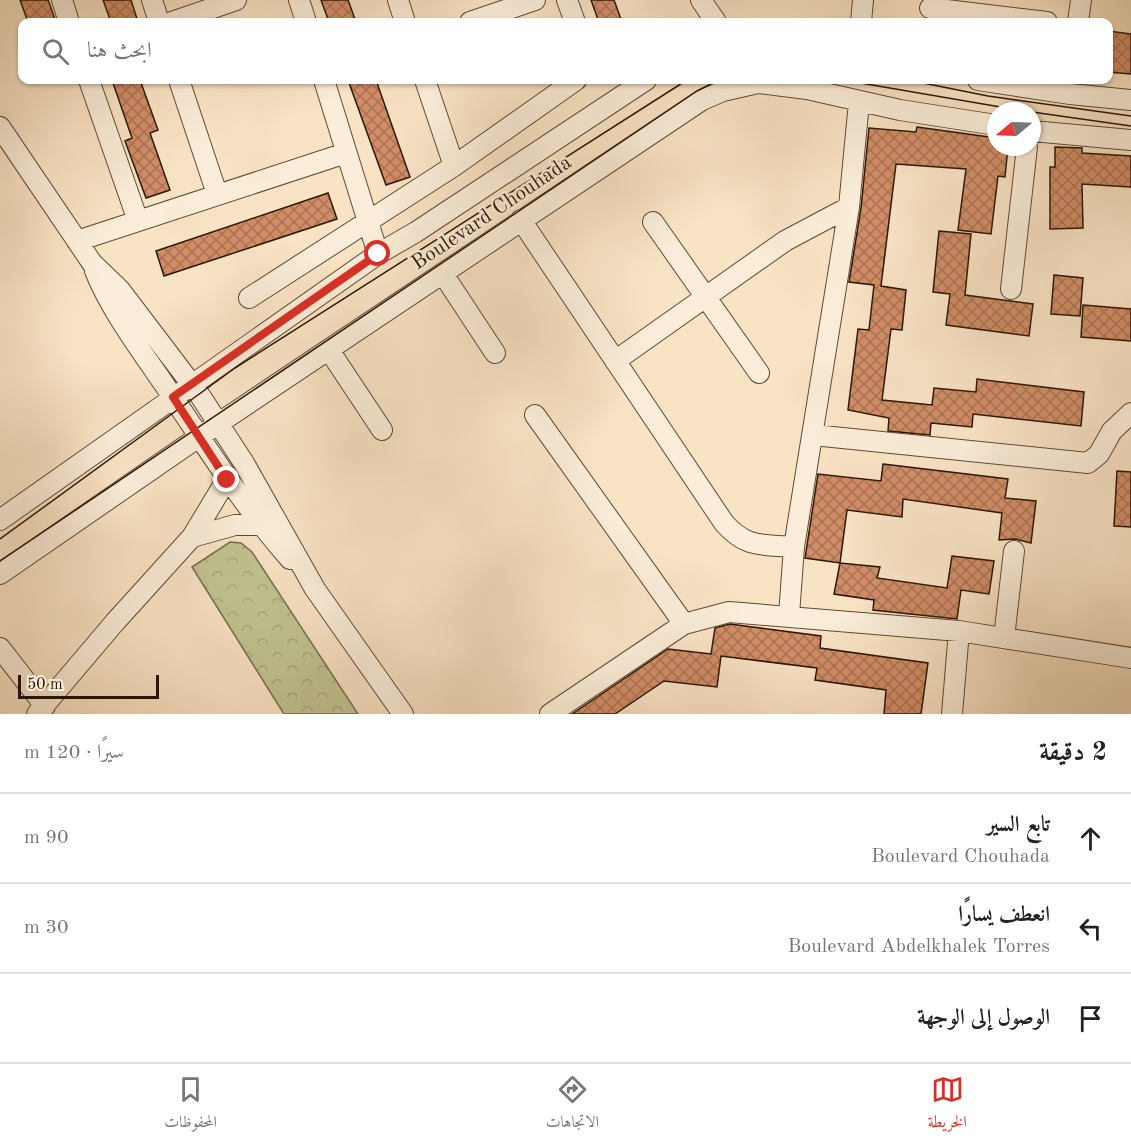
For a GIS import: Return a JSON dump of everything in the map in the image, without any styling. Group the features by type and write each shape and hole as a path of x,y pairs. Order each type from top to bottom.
{"street":[{"path":"62,0 68,18"},
{"path":"152,0 158,18"},
{"path":"184,18 236,0"},
{"path":"299,0 305,18"},
{"path":"398,0 404,18"},
{"path":"482,18 535,0"},
{"path":"567,0 574,18"},
{"path":"700,0 713,18"},
{"path":"861,18 863,0"},
{"path":"1079,18 1081,0"},
{"path":"930,8 1014,18"},
{"path":"90,84 138,221"},
{"path":"179,84 217,194"},
{"path":"325,84 378,254"},
{"path":"426,84 454,166"},
{"path":"249,298 367,224 570,84"},
{"name":"Boulevard Chouhada","path":"0,520 191,383 378,254 416,232 640,84"},
{"name":"Boulevard Chouhada","path":"0,574 219,423 702,100 754,84"},
{"name":"Boulevard Chouhada","path":"766,84 807,89 859,102 987,123"},
{"path":"1031,84 1071,87 1131,100"},
{"path":"789,615 794,548 849,207 859,102"},
{"path":"0,127 92,263 120,290 219,423 272,509 315,589"},
{"path":"1041,132 1131,140"},
{"path":"76,241 346,153"},
{"path":"1011,289 1026,156"},
{"path":"615,361 785,241 849,207"},
{"path":"521,220 724,523 737,537 750,543 794,548"},
{"path":"653,222 759,373"},
{"path":"92,263 107,301 227,480 260,525 315,589 403,714"},
{"path":"443,274 495,353"},
{"path":"329,350 381,430"},
{"path":"813,435 1088,463 1099,454 1112,431 1131,413"},
{"path":"536,415 684,624"},
{"path":"0,648 41,710 115,622 192,537 227,480"},
{"path":"192,537 235,525 260,525"},
{"path":"1004,638 1014,551"},
{"path":"550,714 684,624 729,612 789,615 958,631 1131,658"},
{"path":"952,714 958,631"}],"green space":[{"path":"230,542 241,543 252,552 358,714 284,714 192,567"}],"building":[{"path":"20,0 48,0 55,18 27,18"},
{"path":"103,0 131,0 137,18 110,18"},
{"path":"321,0 348,0 355,18 328,18"},
{"path":"591,0 614,0 621,18 598,18"},
{"path":"1113,32 1131,34 1131,74 1113,72"},
{"path":"113,84 141,84 158,130 150,133 170,190 146,198 125,141 132,138"},
{"path":"349,84 377,84 410,177 386,185"},
{"path":"917,127 987,137 987,156 1007,156 1005,177 998,176 991,234 958,230 966,169 896,164 881,286 906,290 902,330 891,329 882,400 932,405 934,388 976,392 977,379 1084,392 1081,426 973,414 972,427 931,423 930,435 888,431 889,418 848,410 858,329 869,330 874,285 849,282 861,208 869,128 916,132"},
{"path":"1055,147 1082,148 1082,153 1131,156 1131,187 1082,184 1083,228 1050,229 1050,167 1055,167"},
{"path":"328,193 337,219 164,276 156,251"},
{"path":"939,231 971,234 965,295 1033,304 1029,336 946,325 950,294 933,292"},
{"path":"1054,275 1083,278 1080,316 1051,314"},
{"path":"1083,305 1131,309 1131,341 1081,337"},
{"path":"883,464 1008,479 1005,498 1036,501 1031,543 1015,539 999,540 1002,513 903,499 902,517 847,510 840,563 805,558 818,474 881,481"},
{"path":"1117,471 1131,472 1131,527 1114,526"},
{"path":"952,556 994,561 989,594 961,590 957,619 873,610 874,600 834,594 840,563 880,567 877,578 947,588"},
{"path":"730,624 821,636 820,648 928,663 921,714 884,714 886,690 815,680 817,668 721,656 717,687 664,681 615,714 572,714 668,649 711,654 715,628"}],"tram line":[{"path":"0,539 235,368 681,84"},
{"path":"0,561 697,91 711,84"},
{"path":"866,84 987,105"},
{"path":"928,84 988,96 1131,116"},
{"path":"1041,113 1131,126"}],"route":[{"path":"227,480 173,397 378,254"}]}
